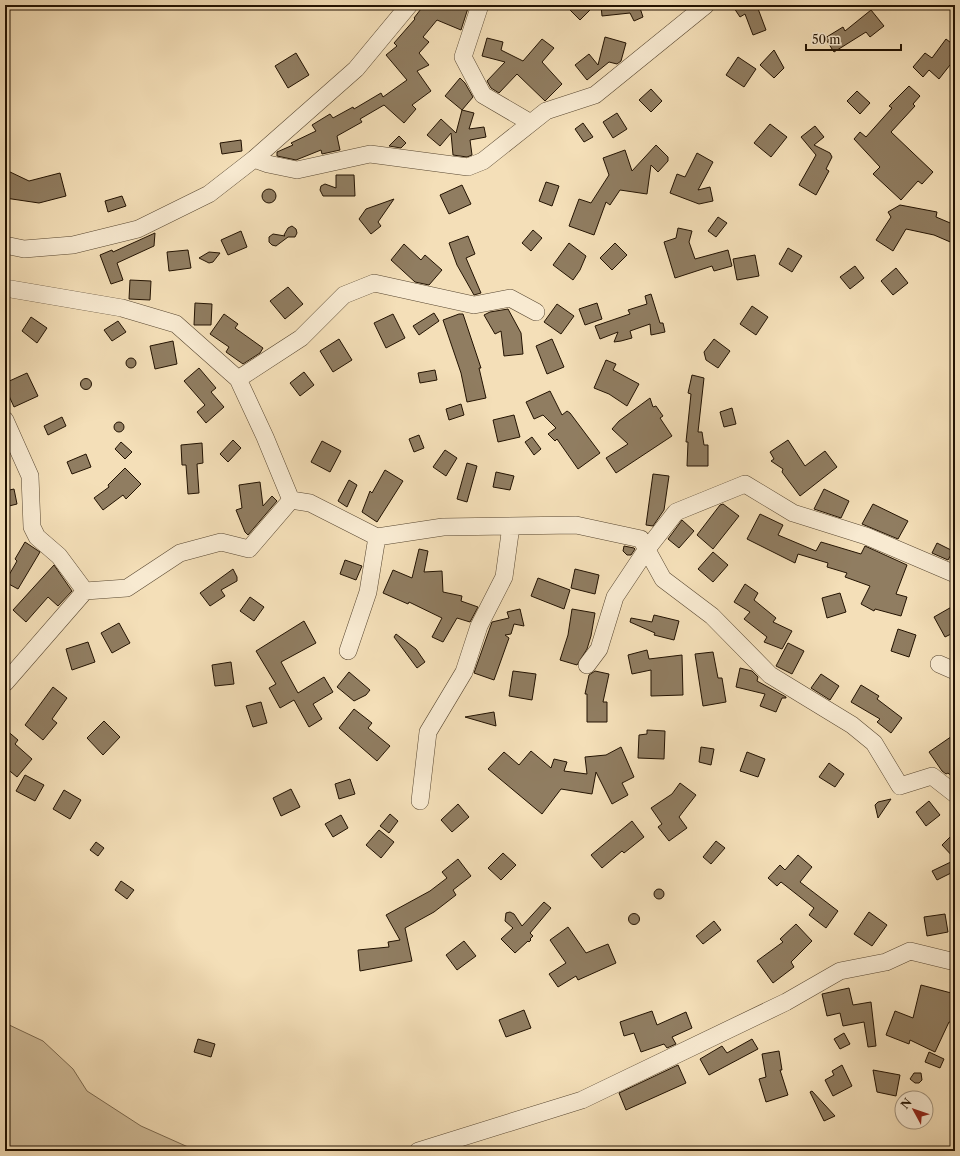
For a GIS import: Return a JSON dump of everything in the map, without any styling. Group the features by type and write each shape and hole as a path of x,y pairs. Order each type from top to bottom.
{"street":[{"path":"5,245 24,249 73,245 138,229 209,194 254,160 356,69 409,5"},
{"path":"480,5 463,57 484,95 531,123"},
{"path":"254,160 298,170 370,154 468,167 483,161 546,111 595,95 706,5"},
{"path":"238,379 301,338 344,295 374,282 474,305 510,298 536,312"},
{"path":"5,288 122,308 176,324 238,379 265,437 291,500"},
{"path":"5,420 30,476 32,527 37,537 59,556 85,591"},
{"path":"587,665 599,649 615,597 647,550 676,512 745,484 793,513 866,536 955,574"},
{"path":"291,500 310,503 377,537 443,527 576,525 641,538 663,579 712,616 770,675 852,725 874,743 900,786 932,776 955,794"},
{"path":"5,683 85,591 127,588 180,552 221,542 249,549 291,500"},
{"path":"420,801 428,732 464,672 479,626 504,577 511,526"},
{"path":"348,651 368,592 377,537"},
{"path":"939,664 955,671"},
{"path":"418,1151 582,1100 786,1002 840,971 886,962 910,951 955,962"}],"shaded area":[{"path":"5,1023 43,1041 73,1069 87,1091 141,1126 197,1151 5,1151"}],"building":[{"path":"424,5 469,5 461,30 437,20 423,37 429,42 419,53 429,65 417,71 431,91 412,105 416,109 404,123 384,105 360,119 362,122 337,136 340,150 322,154 321,150 296,160 277,156 277,152 293,145 291,143 316,131 312,125 330,114 333,118 353,107 354,109 381,93 383,97 407,80 386,55 397,46 394,43 415,19 414,18"},
{"path":"565,5 595,5 580,20"},
{"path":"601,5 639,5 643,17 634,21 630,13 602,16"},
{"path":"732,5 758,5 757,6 766,30 753,35 745,14 740,17"},
{"path":"871,10 884,26 870,37 866,32 834,52 825,38 843,27 845,31"},
{"path":"605,37 626,43 621,61 617,64 609,62 587,80 575,65 589,54 598,65"},
{"path":"487,38 503,42 501,50 523,61 542,39 554,48 542,62 562,84 545,101 517,74 499,93 491,88 487,81 505,62 482,56"},
{"path":"946,39 955,46 955,68 950,65 939,79 929,70 923,77 913,67 925,53 932,58"},
{"path":"774,50 784,68 774,78 760,65"},
{"path":"296,53 309,75 288,88 275,66"},
{"path":"738,57 756,69 744,87 726,75"},
{"path":"460,78 465,83 473,97 462,110 445,96"},
{"path":"909,86 920,96 913,104 915,106 891,132 933,172 922,184 918,181 901,200 873,174 880,167 854,139 860,132 866,137 892,108 889,106"},
{"path":"651,89 662,101 651,112 639,100"},
{"path":"857,91 870,103 860,114 847,101"},
{"path":"462,110 474,113 469,129 484,127 486,137 470,140 472,155 467,157 453,155 451,133 440,146 427,135 441,119 456,133"},
{"path":"617,113 627,129 613,138 603,122"},
{"path":"583,123 593,137 584,142 575,129"},
{"path":"770,124 787,137 771,157 754,143"},
{"path":"815,126 824,137 814,145 830,153 832,157 826,169 829,171 816,195 799,185 816,155 801,137"},
{"path":"399,136 406,143 401,148 389,146"},
{"path":"241,140 242,151 222,154 220,143"},
{"path":"656,145 668,157 668,161 658,172 651,165 647,194 620,190 610,205 606,202 594,235 569,226 579,199 591,203 609,175 603,158 625,150 632,171"},
{"path":"697,153 713,162 698,190 710,187 713,201 699,204 670,193 677,174 685,177"},
{"path":"8,171 29,181 60,173 66,196 39,203 5,198 5,177"},
{"path":"336,175 354,175 355,196 323,196 320,190 321,186 325,184 336,188"},
{"path":"546,182 559,186 552,206 539,201"},
{"path":"462,185 471,204 449,214 440,195"},
{"path":"269,189 274,191 276,196 274,201 269,203 264,201 262,196 264,191"},
{"path":"122,196 126,206 108,212 105,201"},
{"path":"394,199 378,222 381,226 371,234 359,219 366,209"},
{"path":"900,205 937,212 936,217 955,225 955,244 934,235 906,229 893,251 876,240 891,217 888,212"},
{"path":"718,217 727,223 716,237 708,231"},
{"path":"292,226 296,229 297,233 295,237 288,237 276,246 269,242 269,237 273,234 285,236 284,235 288,228"},
{"path":"678,228 692,231 689,242 695,259 728,250 732,266 714,271 712,266 675,278 664,242 676,238"},
{"path":"533,230 542,238 531,251 522,243"},
{"path":"241,231 247,247 228,255 221,240"},
{"path":"155,233 154,246 117,263 123,280 111,284 100,255 112,250 113,252"},
{"path":"468,236 475,254 466,258 481,293 474,295 457,265 449,243"},
{"path":"569,243 586,256 580,270 573,280 553,265"},
{"path":"615,243 627,255 612,270 600,258"},
{"path":"404,244 421,260 425,255 442,270 429,285 415,282 391,260"},
{"path":"788,248 802,256 792,272 779,264"},
{"path":"188,250 191,268 169,271 167,252"},
{"path":"209,252 220,253 213,262 209,263 199,258"},
{"path":"755,255 759,276 737,280 733,259"},
{"path":"855,266 864,278 850,289 840,277"},
{"path":"896,268 908,283 893,295 881,281"},
{"path":"130,280 151,281 150,300 129,299"},
{"path":"288,287 303,304 285,319 270,301"},
{"path":"651,294 660,323 663,323 665,332 651,335 650,324 630,331 632,338 614,342 618,332 600,339 595,326 630,314 628,310 647,304 645,296"},
{"path":"195,303 212,304 211,325 194,325"},
{"path":"597,303 602,319 585,325 579,309"},
{"path":"557,304 574,316 561,334 544,322"},
{"path":"752,306 768,317 756,335 740,324"},
{"path":"508,309 521,333 523,354 504,356 501,331 495,334 484,315 490,312"},
{"path":"434,313 439,321 419,335 413,326"},
{"path":"224,314 238,324 235,328 263,348 260,353 243,364 226,352 229,347 210,334"},
{"path":"393,314 405,338 386,348 374,323"},
{"path":"463,314 481,368 479,368 486,398 467,402 461,373 443,320"},
{"path":"31,317 47,328 37,343 22,331"},
{"path":"118,321 126,332 112,341 104,330"},
{"path":"339,339 352,360 333,372 320,351"},
{"path":"552,339 564,367 547,374 536,346"},
{"path":"714,339 730,351 718,368 706,360 704,352"},
{"path":"173,341 177,364 155,369 150,346"},
{"path":"129,358 133,358 135,359 135,367 129,368 126,365 126,361"},
{"path":"606,360 616,364 613,370 639,384 627,406 609,394 594,388"},
{"path":"199,368 216,388 211,392 224,407 206,423 197,412 205,405 184,381"},
{"path":"435,370 437,380 420,383 418,373"},
{"path":"304,372 314,385 300,396 290,383"},
{"path":"27,373 38,396 14,407 5,387 5,383"},
{"path":"692,375 704,378 698,432 702,432 704,445 708,445 708,466 687,466 688,442 686,442 691,394 688,393"},
{"path":"84,379 88,379 90,380 90,388 84,389 81,386 81,382"},
{"path":"550,391 562,415 567,411 570,413 600,453 578,469 557,439 555,441 548,434 556,428 543,415 534,419 526,402"},
{"path":"650,398 653,407 656,406 663,416 660,418 672,436 616,473 606,458 628,444 612,429 619,421"},
{"path":"461,404 464,415 449,420 446,409"},
{"path":"732,408 736,424 724,427 720,412"},
{"path":"514,415 520,437 498,442 493,420"},
{"path":"62,417 66,426 48,435 44,426"},
{"path":"117,422 121,422 123,423 123,431 117,432 114,429 114,425"},
{"path":"419,435 424,448 414,452 409,439"},
{"path":"532,437 541,449 534,455 525,442"},
{"path":"233,440 241,448 228,462 220,454"},
{"path":"788,440 805,466 825,451 837,467 800,496 782,472 783,469 771,461 774,459 770,452"},
{"path":"322,441 341,451 330,472 311,462"},
{"path":"121,442 132,452 125,459 115,449"},
{"path":"202,443 203,463 197,464 199,493 188,494 186,465 182,465 181,445"},
{"path":"445,450 457,458 446,476 433,467"},
{"path":"86,454 91,467 72,474 67,462"},
{"path":"467,463 477,466 467,502 457,499"},
{"path":"125,468 141,484 126,499 123,495 103,510 94,498 109,487 108,485"},
{"path":"385,470 403,481 377,522 362,512 370,491 372,493"},
{"path":"496,472 514,476 510,490 493,487"},
{"path":"653,474 669,476 664,510 653,526 646,525"},
{"path":"349,480 357,485 347,507 338,501"},
{"path":"260,482 263,506 272,496 277,501 248,535 245,532 236,510 242,508 239,485"},
{"path":"14,489 17,504 5,507 5,491"},
{"path":"824,489 849,501 841,518 814,509"},
{"path":"723,504 739,516 713,549 697,535 720,505"},
{"path":"873,504 908,521 898,539 862,524"},
{"path":"760,514 783,525 778,535 816,551 821,542 861,554 865,546 907,565 896,594 907,597 901,616 875,609 874,611 861,604 870,586 845,577 847,573 827,567 828,563 798,554 795,563 747,539"},
{"path":"682,520 694,531 679,548 668,539"},
{"path":"25,542 40,552 18,589 5,582 17,561 15,559"},
{"path":"937,543 953,551 948,560 932,553"},
{"path":"624,546 635,549 631,555 627,555 623,551"},
{"path":"419,549 428,551 424,572 442,571 443,592 462,596 461,601 478,607 470,622 457,618 443,642 432,637 442,618 409,602 408,604 383,593 393,570 412,578"},
{"path":"713,552 728,565 713,582 698,569"},
{"path":"345,560 362,566 356,580 340,574"},
{"path":"54,565 72,591 58,606 48,597 26,622 13,610"},
{"path":"233,569 237,577 237,581 221,590 225,596 210,606 200,593"},
{"path":"575,569 599,575 595,594 571,588"},
{"path":"538,578 570,590 564,609 531,596"},
{"path":"745,584 758,593 754,600 776,618 773,622 792,631 782,649 764,642 767,637 744,619 750,612 734,602"},
{"path":"840,593 846,612 827,618 822,598"},
{"path":"250,597 264,607 254,621 240,611"},
{"path":"955,605 955,632 945,637 934,617"},
{"path":"520,609 524,626 514,624 511,634 505,635 509,638 494,680 474,673 492,622 509,618 507,612"},
{"path":"572,609 595,613 587,649 577,665 560,660 568,635"},
{"path":"654,615 679,621 674,640 654,635 655,633 630,622 631,618 652,622"},
{"path":"304,621 316,643 281,662 298,693 324,677 333,692 313,704 322,719 309,727 294,700 280,708 269,688 276,684 256,651"},
{"path":"119,623 130,643 112,653 101,633"},
{"path":"898,629 916,635 909,657 891,651"},
{"path":"396,634 416,649 425,662 417,668 394,637"},
{"path":"88,642 95,662 72,670 66,649"},
{"path":"788,643 804,651 792,674 776,666"},
{"path":"647,650 649,659 682,655 683,695 651,696 651,670 632,674 628,655"},
{"path":"713,652 718,678 722,678 726,702 703,706 695,654"},
{"path":"231,662 234,684 215,686 212,665"},
{"path":"740,668 752,671 758,677 757,681 786,697 782,698 776,712 760,706 765,694 736,687"},
{"path":"513,671 536,674 532,700 509,696"},
{"path":"595,671 609,674 603,702 607,702 607,722 587,722 587,694 585,694 589,675"},
{"path":"349,672 370,690 366,695 354,701 337,687"},
{"path":"821,674 839,686 830,700 811,688"},
{"path":"861,685 879,696 877,699 902,718 891,733 877,722 880,719 851,702"},
{"path":"53,687 67,698 52,719 57,723 43,740 25,725"},
{"path":"261,702 267,723 253,727 246,706"},
{"path":"354,709 372,723 368,728 390,746 377,761 339,728"},
{"path":"494,712 496,726 465,717"},
{"path":"104,721 120,737 103,755 87,738"},
{"path":"5,729 18,740 15,744 32,759 17,777 5,767"},
{"path":"647,730 665,731 664,759 638,758 639,735 647,734"},
{"path":"955,734 955,779 948,773 946,774 942,771 929,752"},
{"path":"621,747 634,777 622,783 628,795 612,804 596,772 592,794 561,789 542,814 488,769 504,752 519,765 531,751 551,768 554,759 567,762 564,771 587,774 585,757 606,755"},
{"path":"701,747 714,749 711,765 699,762"},
{"path":"747,752 765,759 758,777 740,771"},
{"path":"829,763 844,774 835,787 819,777"},
{"path":"25,775 44,785 35,801 16,791"},
{"path":"350,779 355,794 339,799 335,784"},
{"path":"680,783 696,795 679,817 687,828 669,841 658,827 662,824 651,808 672,794"},
{"path":"291,789 300,807 281,816 273,798"},
{"path":"64,790 81,800 70,819 53,809"},
{"path":"891,799 878,818 875,805 878,802"},
{"path":"929,801 940,815 926,826 916,812"},
{"path":"458,804 469,817 452,832 441,820"},
{"path":"390,814 398,821 389,833 380,826"},
{"path":"341,815 348,828 333,837 325,824"},
{"path":"632,821 644,837 624,853 622,851 602,868 591,855"},
{"path":"379,830 394,842 381,858 366,845"},
{"path":"955,832 955,859 942,845"},
{"path":"716,841 725,848 711,864 703,857"},
{"path":"96,842 104,848 98,856 90,850"},
{"path":"503,853 516,865 501,880 488,868"},
{"path":"798,855 812,867 800,882 838,911 826,928 809,915 814,908 781,882 777,886 768,878 780,865 785,870"},
{"path":"458,859 471,876 453,890 456,895 434,912 405,928 412,961 360,971 358,950 389,947 388,942 400,940 386,915 430,891 447,878 442,872"},
{"path":"955,860 955,871 937,880 932,871"},
{"path":"121,881 134,890 127,899 115,890"},
{"path":"657,889 661,889 663,890 663,898 657,899 654,896 654,892"},
{"path":"544,902 551,908 530,933 533,936 530,939 531,940 515,953 501,939 513,928 505,921 506,913 510,912 514,914 522,926"},
{"path":"869,912 887,925 872,946 854,934"},
{"path":"634,913 638,915 640,919 638,923 634,925 630,923 628,919 630,915"},
{"path":"945,914 948,932 927,936 924,917"},
{"path":"714,921 721,930 703,944 696,936"},
{"path":"796,924 812,941 791,962 794,967 773,983 757,961 783,942 780,939"},
{"path":"568,927 586,953 608,944 616,963 578,980 576,976 558,987 549,974 566,963 550,940"},
{"path":"464,941 476,956 457,970 446,955"},
{"path":"921,985 955,994 955,1023 949,1022 935,1052 910,1040 909,1044 886,1035 895,1011 913,1018"},
{"path":"849,988 853,1005 871,1002 876,1046 868,1047 864,1022 843,1026 840,1013 827,1016 822,994"},
{"path":"524,1010 531,1028 506,1037 499,1020"},
{"path":"652,1011 657,1025 686,1012 692,1028 672,1037 676,1044 667,1048 664,1044 641,1052 634,1033 624,1036 620,1022"},
{"path":"844,1033 850,1044 840,1049 834,1039"},
{"path":"198,1039 215,1044 211,1057 194,1052"},
{"path":"752,1039 758,1049 709,1075 700,1059 722,1046 727,1053"},
{"path":"779,1051 782,1070 780,1070 788,1095 766,1102 759,1079 766,1077 762,1054"},
{"path":"929,1052 944,1059 940,1068 925,1062"},
{"path":"678,1065 686,1083 626,1110 619,1093"},
{"path":"842,1065 852,1086 833,1096 825,1080 834,1075 832,1071"},
{"path":"873,1070 900,1075 897,1090 894,1090 894,1096 877,1092"},
{"path":"914,1073 921,1073 922,1080 919,1083 915,1083 910,1079"},
{"path":"812,1091 835,1116 824,1121 810,1092"}]}
